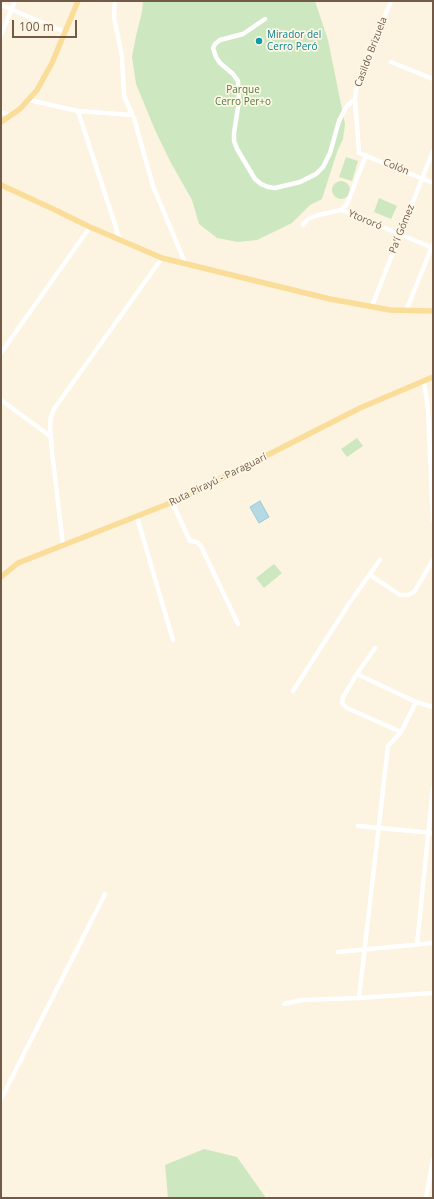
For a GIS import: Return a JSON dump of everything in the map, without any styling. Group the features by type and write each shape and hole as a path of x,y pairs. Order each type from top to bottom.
{"main road":[{"path":"1,122 11,116 29,100 41,84 52,63 78,1"},
{"path":"1,185 90,227 162,258 330,299 390,310 433,311"},
{"name":"Ruta Pirayú - Paraguarí","path":"1,577 18,563 172,502 222,479 360,408 433,377"}],"street":[{"path":"1,35 15,1"},
{"path":"114,1 114,17 122,57 124,96 132,115 152,186 186,265"},
{"name":"Casildo Brizuela","path":"360,153 355,100 356,90 391,1"},
{"path":"1,5 65,32"},
{"path":"265,19 243,34 220,40 213,48 220,63 234,74 238,81 239,101 234,141 237,149 255,179 261,184 275,188 300,182 316,174 323,167 330,153 343,113 347,106 355,100"},
{"path":"391,62 433,79"},
{"path":"29,100 78,111 132,115"},
{"path":"78,111 120,240"},
{"path":"1,112 11,116"},
{"name":"Pa'í Gómez","path":"372,306 433,151"},
{"name":"Colón","path":"360,153 433,182"},
{"path":"303,225 308,219 318,215 342,210 347,204 366,155"},
{"name":"Ytororó","path":"342,210 433,246"},
{"path":"1,353 90,227"},
{"path":"406,311 433,246"},
{"path":"63,545 59,522 50,436 51,418 54,409 162,258"},
{"path":"424,381 431,410 433,520"},
{"path":"1,400 50,436"},
{"path":"172,502 190,540 201,546 238,624"},
{"path":"137,517 173,640"},
{"path":"293,691 350,602 380,560"},
{"path":"370,575 400,595 408,595 414,592 433,560"},
{"path":"375,648 343,697 342,703 347,708 401,732"},
{"path":"357,674 416,702 433,707"},
{"path":"359,998 380,828 388,746 401,732 416,702"},
{"path":"417,944 431,833 433,787"},
{"path":"358,826 431,833"},
{"path":"1,1099 106,894"},
{"path":"338,952 433,943"},
{"path":"284,1004 302,1000 433,993"},
{"path":"426,1198 432,1172 433,1159"}],"green space":[{"name":"Parque Cerro Per+o","path":"143,1 315,1 328,40 345,124 343,139 337,152 322,199 310,205 292,223 257,240 238,242 217,238 199,224 192,200 170,161 155,130 136,84 132,57"},
{"path":"346,157 358,161 352,181 339,177"},
{"path":"341,181 347,184 350,190 347,196 341,199 335,196 332,190 335,184"},
{"path":"379,198 397,206 391,219 374,212"},
{"path":"357,438 363,446 347,457 341,449"},
{"path":"274,564 282,573 264,588 256,578"},
{"path":"204,1149 237,1157 266,1198 168,1198 165,1165"}],"water":[{"path":"260,501 269,517 259,523 250,507"}],"place":[{"name":"Mirador del Cerro Peró","path":"259,41"}]}
